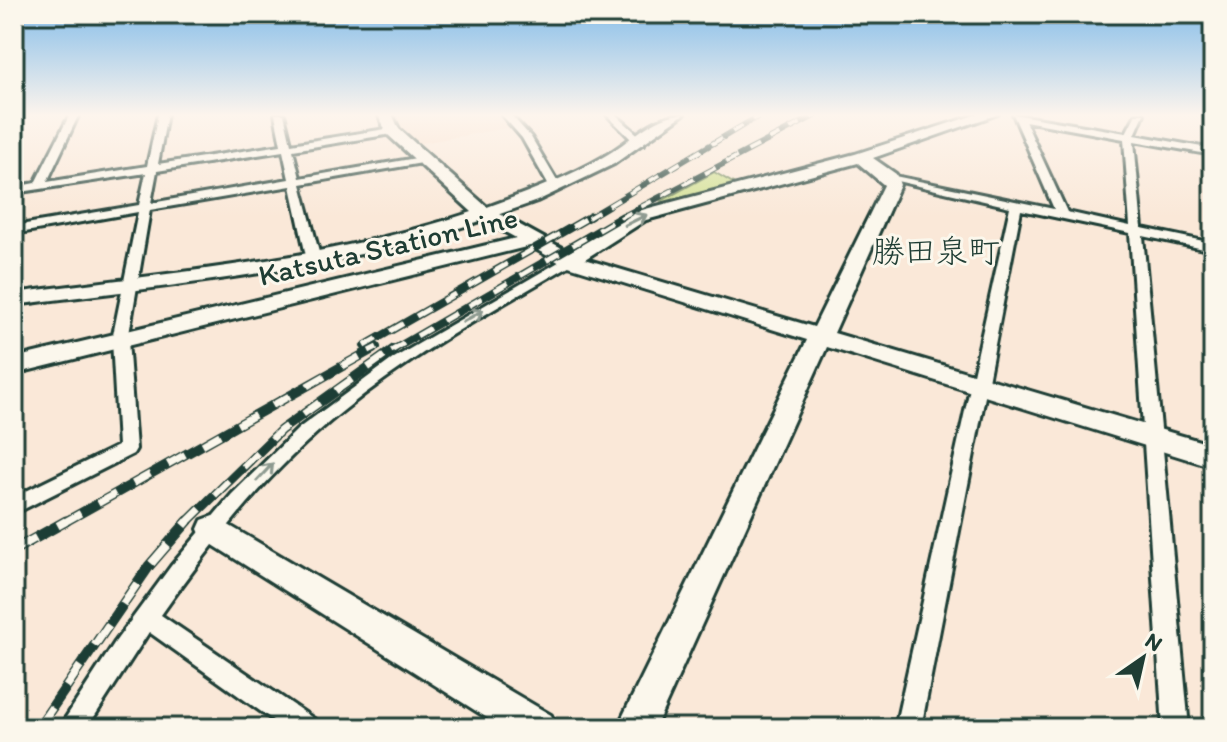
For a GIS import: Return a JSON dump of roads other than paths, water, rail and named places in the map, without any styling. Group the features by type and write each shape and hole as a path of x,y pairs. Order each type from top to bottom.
{"street":[{"path":"39,186 57,149"},
{"path":"14,506 127,449 120,340 133,283 154,149"},
{"path":"14,190 278,149"},
{"path":"288,149 313,256"},
{"path":"410,149 484,213 533,240"},
{"path":"533,149 554,186"},
{"path":"14,299 313,256 376,243 484,213 599,167 629,149"},
{"path":"72,728 213,529 306,431 355,394 438,337 640,216 886,149"},
{"path":"1033,149 1062,214"},
{"path":"1130,149 1176,728"},
{"path":"861,157 890,178 1213,247"},
{"path":"14,230 422,160"},
{"path":"636,728 822,337 892,185 890,178"},
{"path":"908,728 1016,205"},
{"name":"Katsuta Station Line","path":"14,366 533,240 569,260 1213,456"},
{"path":"213,529 538,728"},
{"path":"147,618 305,728"}],"railway":[{"path":"588,218 704,149"},
{"path":"620,218 752,149"},
{"path":"364,346 591,216"},
{"path":"392,350 623,216"},
{"path":"373,349 377,347"},
{"path":"63,523 373,349"},
{"path":"369,351 373,349"},
{"path":"188,521 281,430 392,350"},
{"path":"14,550 66,521"},
{"path":"38,728 149,566 188,521"}],"district":[{"name":"勝田泉町","path":"936,251"}]}
